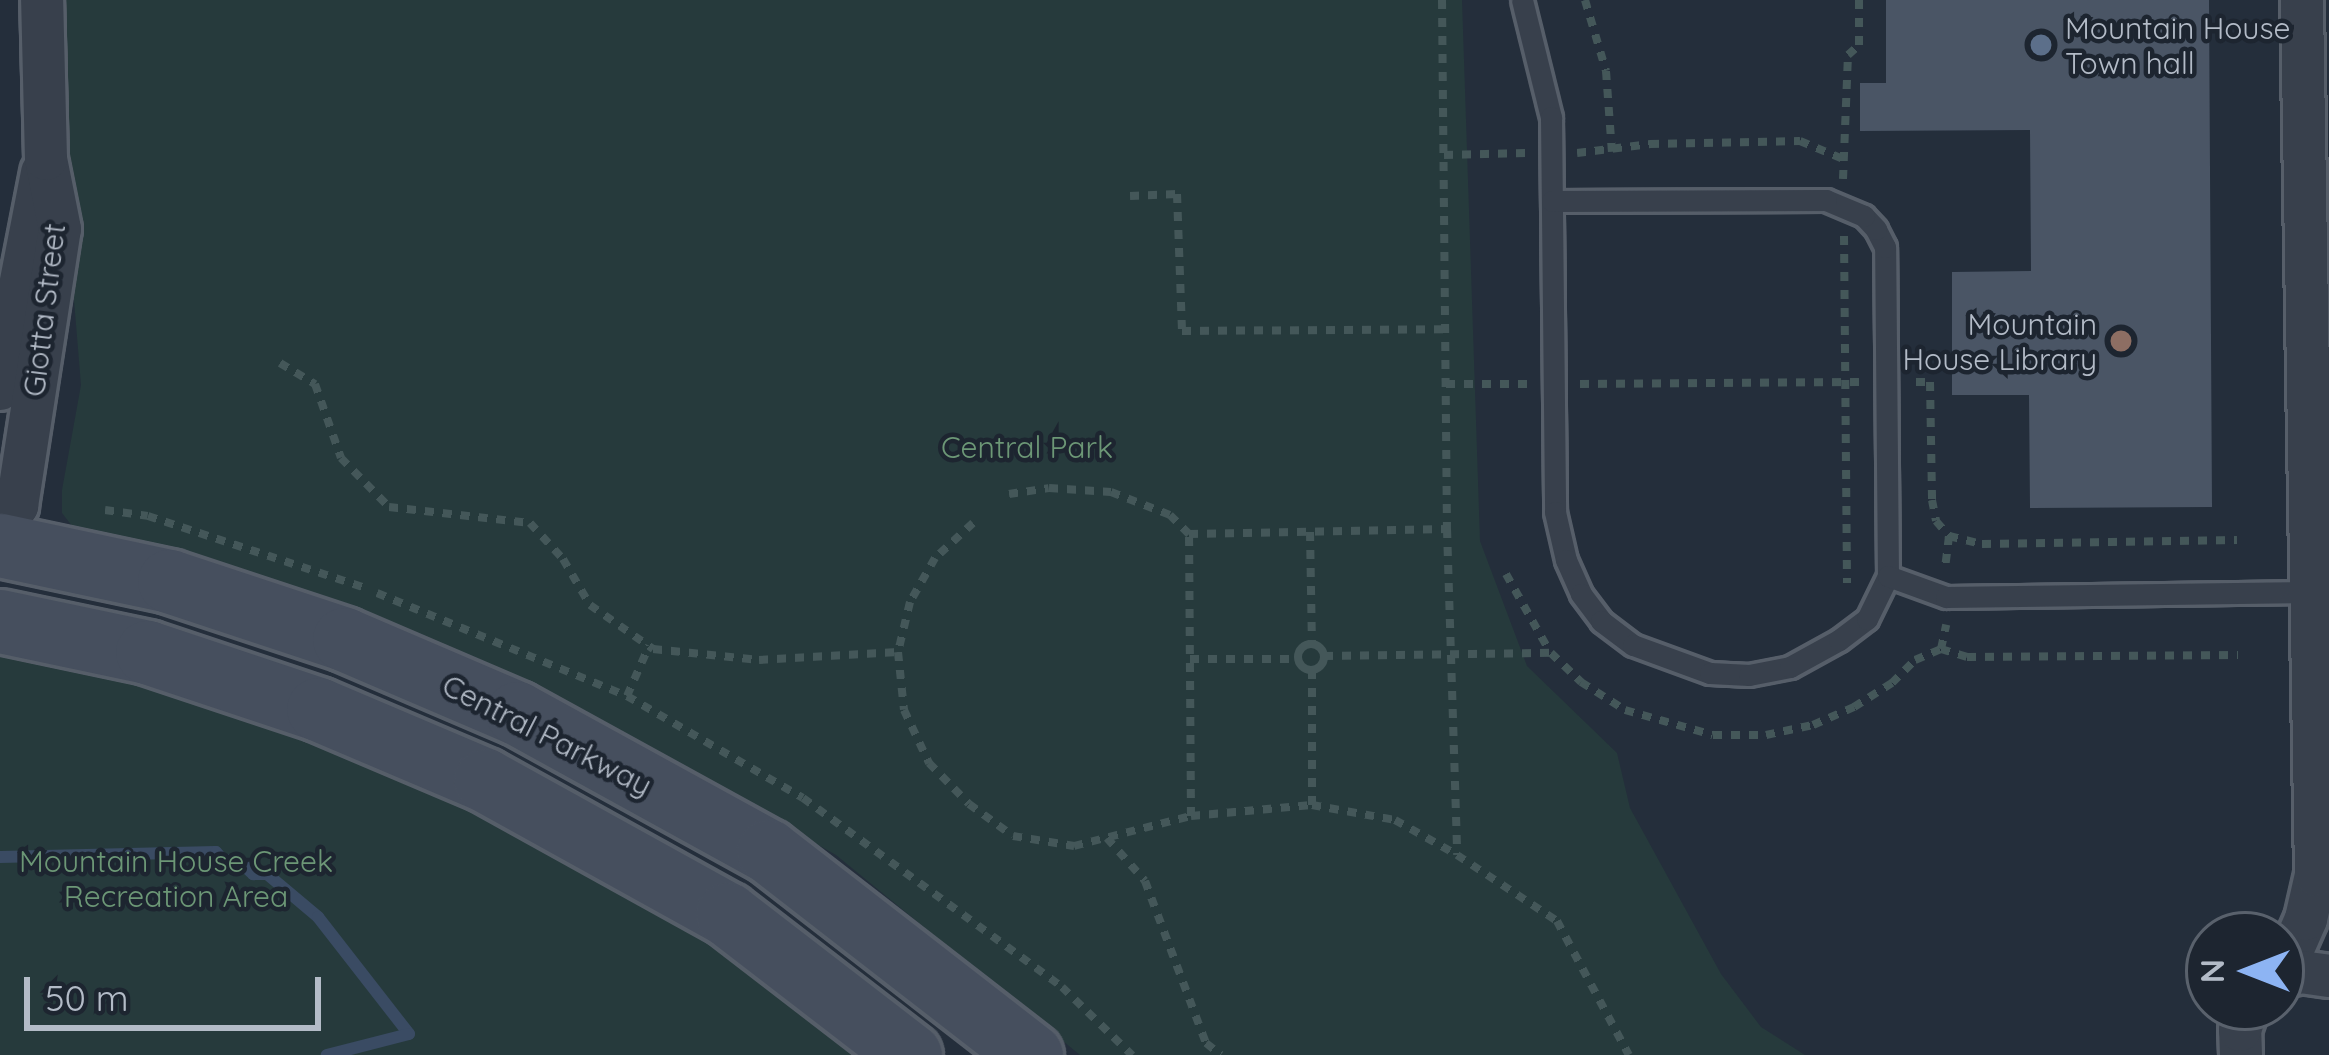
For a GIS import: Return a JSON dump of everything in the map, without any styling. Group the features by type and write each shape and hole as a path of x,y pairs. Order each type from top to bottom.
{"main road":[{"name":"Central Parkway","path":"0,545 169,581 344,639 517,713 768,851 1031,1055"},
{"path":"0,621 148,652 318,709 484,780 727,914 910,1055"}],"street":[{"name":"Giotta Street","path":"0,528 16,506 60,229 46,159 42,0"},
{"path":"2302,0 2315,888 2329,932"},
{"name":"Giotta Street","path":"0,389 46,159"},
{"path":"2305,914 2315,888"}],"lane":[{"path":"1522,0 1544,76 1552,153 1552,201 1555,512 1565,560 1600,621 1633,645 1710,673 1749,674 1790,667 1867,619 1888,576 1886,248 1864,216 1826,200 1552,201"},
{"path":"1888,576 1946,597 2309,592"}],"path":[{"path":"1442,0 1447,529 1457,855"},
{"path":"1585,0 1606,71 1612,152"},
{"path":"1847,583 1843,159 1848,56 1859,45 1858,0"},
{"path":"1444,154 1612,152 1650,143 1799,141 1843,159"},
{"path":"1130,196 1177,194 1182,332 1446,329"},
{"path":"280,363 315,384 340,458 389,507 530,523 562,559 590,605 649,646 759,660 898,652"},
{"path":"1446,384 1930,382"},
{"path":"1009,494 1049,488 1111,493 1169,515 1189,534 1447,529"},
{"path":"973,524 935,558 910,602 898,652 904,710 929,763 969,804 1013,836 1074,846 1191,816 1312,805 1395,820 1557,921 1629,1055"},
{"path":"1310,532 1312,644 1324,656 1450,653"},
{"path":"1189,534 1191,816"},
{"path":"1949,536 1982,544 2237,540"},
{"path":"1506,574 1551,653"},
{"path":"1298,659 1300,650 1312,644"},
{"path":"627,695 649,646"},
{"path":"1941,650 1967,657 2239,655"},
{"path":"1312,805 1312,670 1324,656"},
{"path":"1190,659 1298,659 1312,670"},
{"path":"1107,838 1145,881 1206,1043 1221,1055"}],"green space":[{"name":"Central Park","path":"61,0 1462,0 1480,541 1527,666 1617,753 1630,808 1721,974 1761,1027 1805,1055 1080,1055 836,855 558,697 335,606 72,526 62,513 62,490 81,385 64,178"},
{"name":"Mountain House Creek Recreation Area","path":"0,651 169,694 289,731 413,779 615,880 764,972 875,1055 0,1055"}],"building":[{"path":"1886,0 2209,0 2212,507 2030,508 2029,395 1952,395 1952,272 2031,271 2030,130 1860,131 1860,83 1886,83"}],"waterway":[{"path":"0,857 216,852 223,860 238,860 253,874 267,874 318,917 409,1034 327,1055"}],"place":[{"name":"Mountain House Town hall","path":"2041,45"},
{"name":"Mountain House Library","path":"2121,341"}]}
